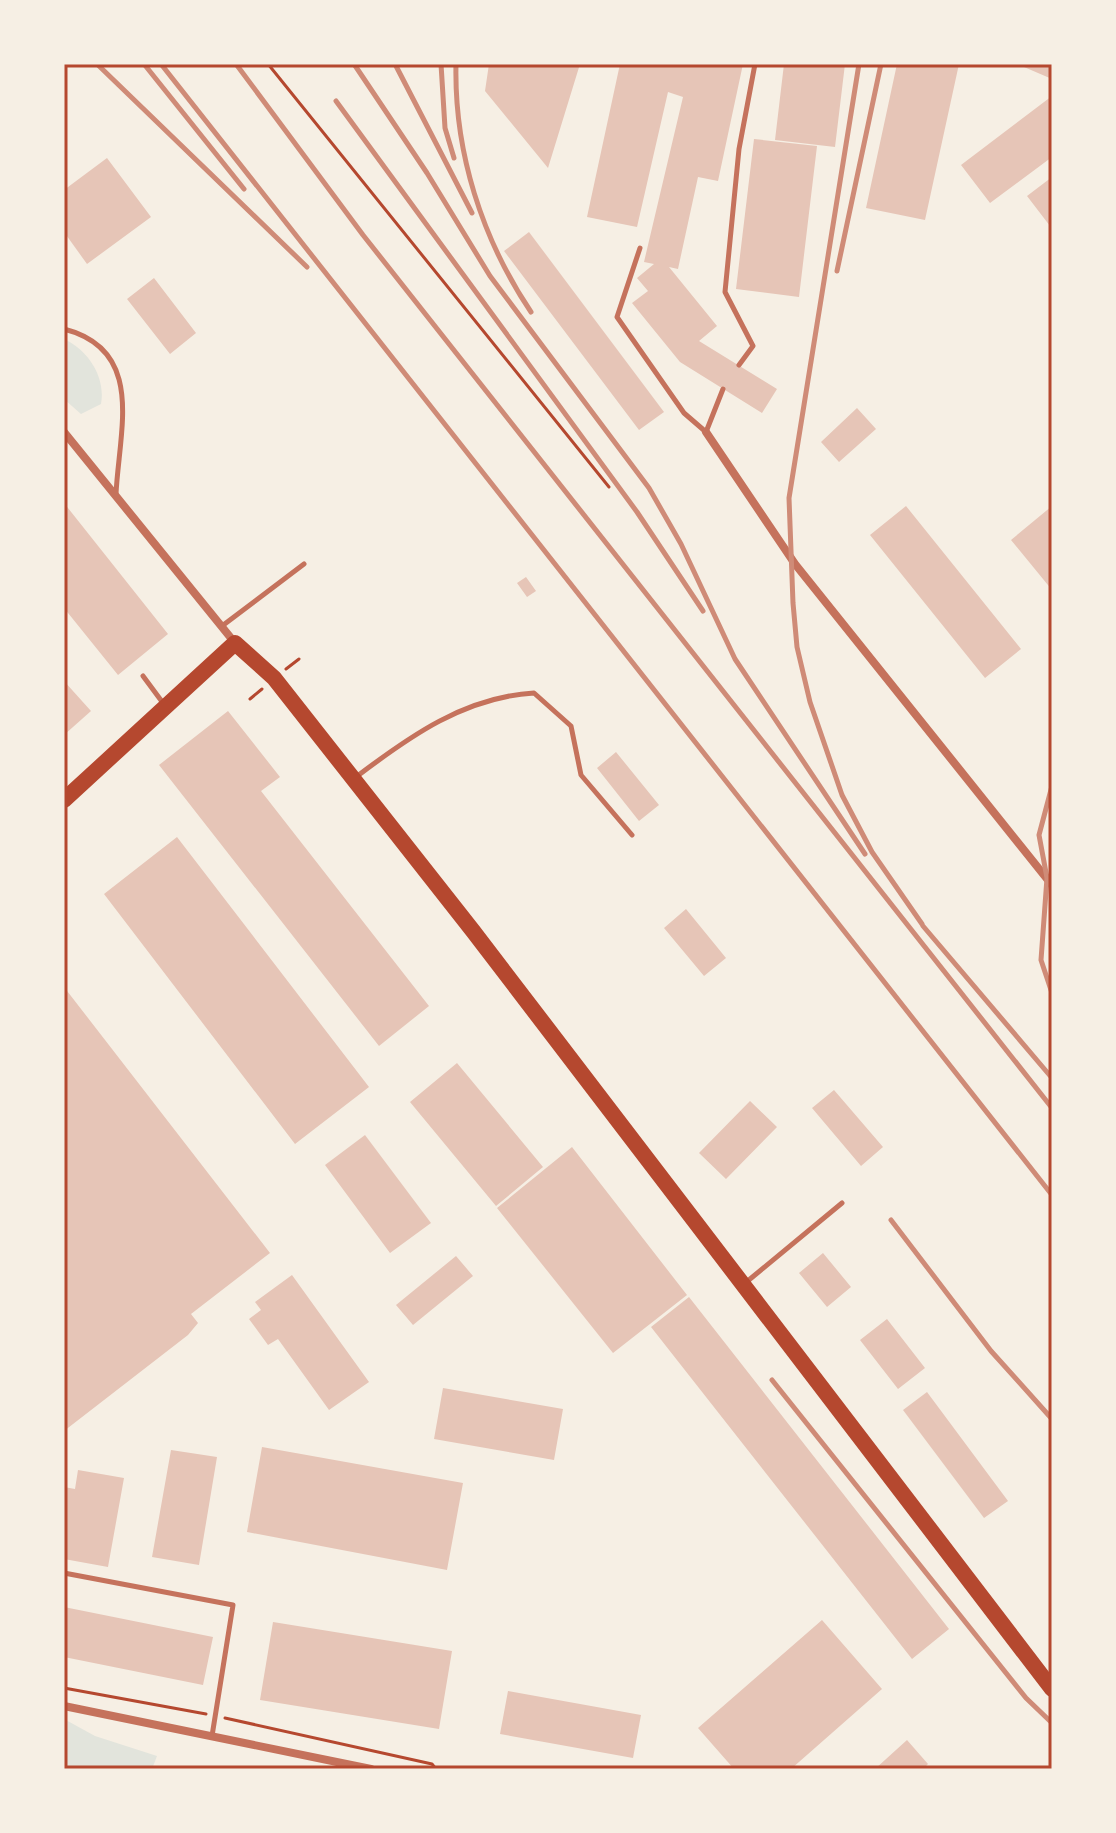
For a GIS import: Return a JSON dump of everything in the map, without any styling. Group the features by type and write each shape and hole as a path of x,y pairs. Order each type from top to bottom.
{"main road":[{"path":"64,800 235,643 274,678 744,1284 1052,1689"}],"street":[{"path":"64,432 235,643"},
{"path":"706,432 795,564 1052,885"},
{"path":"64,1706 371,1769"}],"lane":[{"path":"739,365 753,346 725,292 739,149 755,64"},
{"path":"640,248 617,317 684,413 706,432 723,389"},
{"path":"64,329 88,335 116,364 124,397 116,495"},
{"path":"222,626 304,564"},
{"path":"143,676 166,706"},
{"path":"354,779 447,716 505,695 534,693 571,726 581,775 632,835"},
{"path":"744,1284 842,1203"},
{"path":"64,1573 233,1605 212,1736"}],"path":[{"path":"268,64 609,487"},
{"path":"64,1688 215,1715 432,1764 436,1769"}],"shaded area":[{"path":"64,339 88,357 101,384 101,404 81,414 64,399"},
{"path":"64,1719 95,1736 157,1756 152,1769 70,1769 64,1759"}],"building":[{"path":"489,64 580,64 548,168 485,91"},
{"path":"620,64 743,64 718,181 698,177 678,269 669,267 717,326 699,341 777,389 762,413 680,362 632,303 648,291 637,278 654,264 644,262 683,97 668,92 637,227 587,217"},
{"path":"784,64 845,64 835,147 775,140"},
{"path":"897,64 959,64 925,220 866,208"},
{"path":"1017,64 1052,64 1052,79"},
{"path":"1052,96 1052,157 990,203 961,165"},
{"path":"754,139 817,146 799,297 736,289"},
{"path":"107,158 151,217 87,264 64,232 64,190"},
{"path":"1052,177 1052,225 1050,226 1027,196"},
{"path":"529,232 664,412 639,430 504,251"},
{"path":"154,278 196,333 170,354 127,299"},
{"path":"857,408 876,429 839,462 821,442"},
{"path":"64,503 168,634 118,675 64,608"},
{"path":"906,506 1021,649 985,678 870,535"},
{"path":"1052,506 1052,590 1011,540"},
{"path":"526,577 536,591 527,597 517,583"},
{"path":"64,681 91,711 64,735"},
{"path":"228,711 280,777 261,791 429,1006 379,1046 159,765"},
{"path":"616,752 659,805 639,821 597,768"},
{"path":"177,837 369,1087 295,1144 104,894"},
{"path":"686,909 726,958 704,976 664,928"},
{"path":"64,987 270,1253 191,1314 198,1323 188,1335 64,1431"},
{"path":"457,1063 543,1167 496,1206 410,1102"},
{"path":"834,1090 883,1147 861,1166 812,1108"},
{"path":"750,1101 777,1127 726,1179 699,1153"},
{"path":"365,1135 431,1223 390,1253 325,1165"},
{"path":"572,1147 687,1295 613,1353 497,1208"},
{"path":"823,1253 851,1287 827,1307 799,1273"},
{"path":"456,1256 473,1276 413,1325 396,1305"},
{"path":"292,1275 369,1382 329,1410 278,1339 268,1345 249,1319 261,1310 255,1302"},
{"path":"689,1297 949,1629 912,1659 651,1327"},
{"path":"887,1319 925,1368 898,1389 860,1340"},
{"path":"443,1388 563,1409 554,1460 434,1439"},
{"path":"927,1392 1008,1501 984,1518 903,1410"},
{"path":"262,1447 463,1483 447,1570 247,1532"},
{"path":"171,1450 217,1457 199,1565 152,1557"},
{"path":"78,1470 124,1478 108,1567 64,1559 64,1487 75,1489"},
{"path":"64,1607 213,1637 203,1685 64,1657"},
{"path":"822,1620 882,1689 791,1769 734,1769 698,1728"},
{"path":"273,1622 452,1651 439,1729 260,1700"},
{"path":"508,1691 641,1715 633,1758 500,1734"},
{"path":"907,1740 928,1764 923,1769 875,1769"}],"railway":[{"path":"97,64 307,267"},
{"path":"144,64 244,189"},
{"path":"161,64 1052,1195"},
{"path":"236,64 363,235 1052,1108"},
{"path":"354,64 427,173 490,276 649,488 681,544 735,659 865,854"},
{"path":"395,64 472,213"},
{"path":"441,64 445,128 454,158"},
{"path":"456,64 460,130 474,194 498,255 531,312"},
{"path":"859,64 789,498 793,603 797,647 810,702 842,795 872,852 922,924"},
{"path":"837,271 881,64"},
{"path":"336,101 637,512 703,611"},
{"path":"1052,786 1039,835 1047,878 1041,960 1052,993"},
{"path":"923,926 1052,1078"},
{"path":"891,1220 991,1351 1052,1419"},
{"path":"772,1380 1026,1698 1052,1723"}]}
